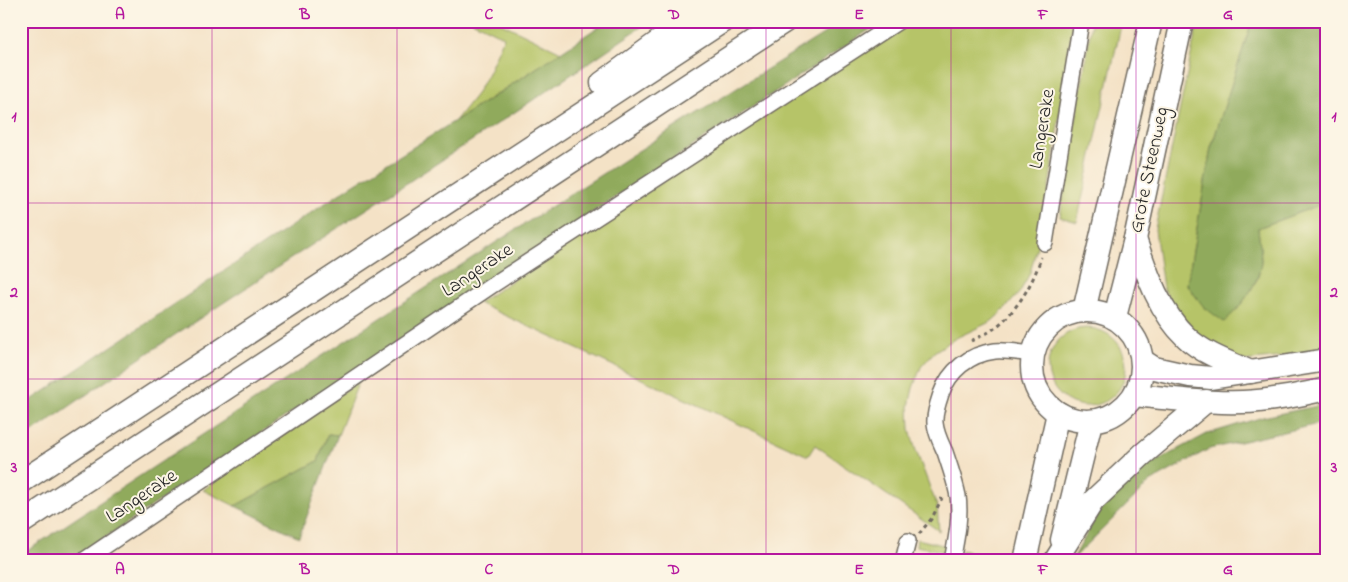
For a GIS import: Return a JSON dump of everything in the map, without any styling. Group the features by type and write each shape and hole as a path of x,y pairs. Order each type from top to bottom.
{"highway":[{"path":"308,293 523,136 618,72 687,21"},
{"path":"21,482 724,21"},
{"path":"21,523 785,21"},
{"name":"Grote Steenweg","path":"1084,311 1151,21"},
{"name":"Grote Steenweg","path":"1115,318 1135,239 1182,21"},
{"path":"1135,239 1147,275 1165,311 1187,338 1213,356 1250,372"},
{"path":"1084,311 1115,318 1129,329 1134,336 1143,361 1142,379 1135,395 1116,414 1090,422 1058,413 1042,398 1032,377 1033,354 1043,332 1061,317 1084,311"},
{"path":"1143,361 1154,368 1190,376 1211,378 1327,360"},
{"path":"1135,395 1243,402 1279,399 1327,390"},
{"path":"1057,560 1093,501 1142,455 1206,401"},
{"path":"1025,561 1058,413"},
{"path":"1057,560 1090,422"}],"street":[{"name":"Langerake","path":"83,561 491,286 899,21"},
{"name":"Langerake","path":"1045,243 1081,21"},
{"path":"952,561 958,526 958,498 953,474 938,437 935,423 936,411 944,385 952,372 967,360 981,354 995,351 1033,354"},
{"path":"903,561 908,541"}],"green space":[{"path":"472,21 497,21 561,52 455,121 477,93 504,37"},
{"path":"607,21 650,21 177,333 21,440 21,407 348,188 493,97"},
{"path":"844,21 883,21 485,283 70,561 21,561 21,555 325,354 583,186"},
{"path":"908,21 1073,21 1044,221 1030,273 1020,292 992,321 956,338 934,352 921,367 913,388 909,406 910,429 915,448 937,506 939,531 815,445 808,456 478,303"},
{"path":"1092,21 1122,21 1077,222 1060,217"},
{"path":"1198,21 1252,21 1211,148 1187,285 1237,310 1258,278 1261,261 1258,228 1316,206 1327,198 1327,350 1243,361 1217,350 1180,319 1163,288 1155,229"},
{"path":"1252,21 1327,21 1327,198 1317,206 1258,228 1261,260 1254,286 1237,310 1224,322 1204,307 1187,285 1211,148"},
{"path":"1079,328 1095,328 1109,334 1120,345 1126,359 1126,375 1120,389 1109,400 1095,406 1079,406 1065,400 1054,389 1048,375 1048,359 1054,345 1065,334"},
{"path":"359,381 338,435 328,434 318,461 235,506 203,490"},
{"path":"1327,404 1327,422 1209,449 1150,482 1073,559 1100,510 1140,470 1207,434 1263,417"},
{"path":"328,434 338,435 299,537 235,506 318,461"},
{"path":"917,539 947,546 946,552 916,546"},
{"path":"962,550 984,555 982,561 961,556"}]}
